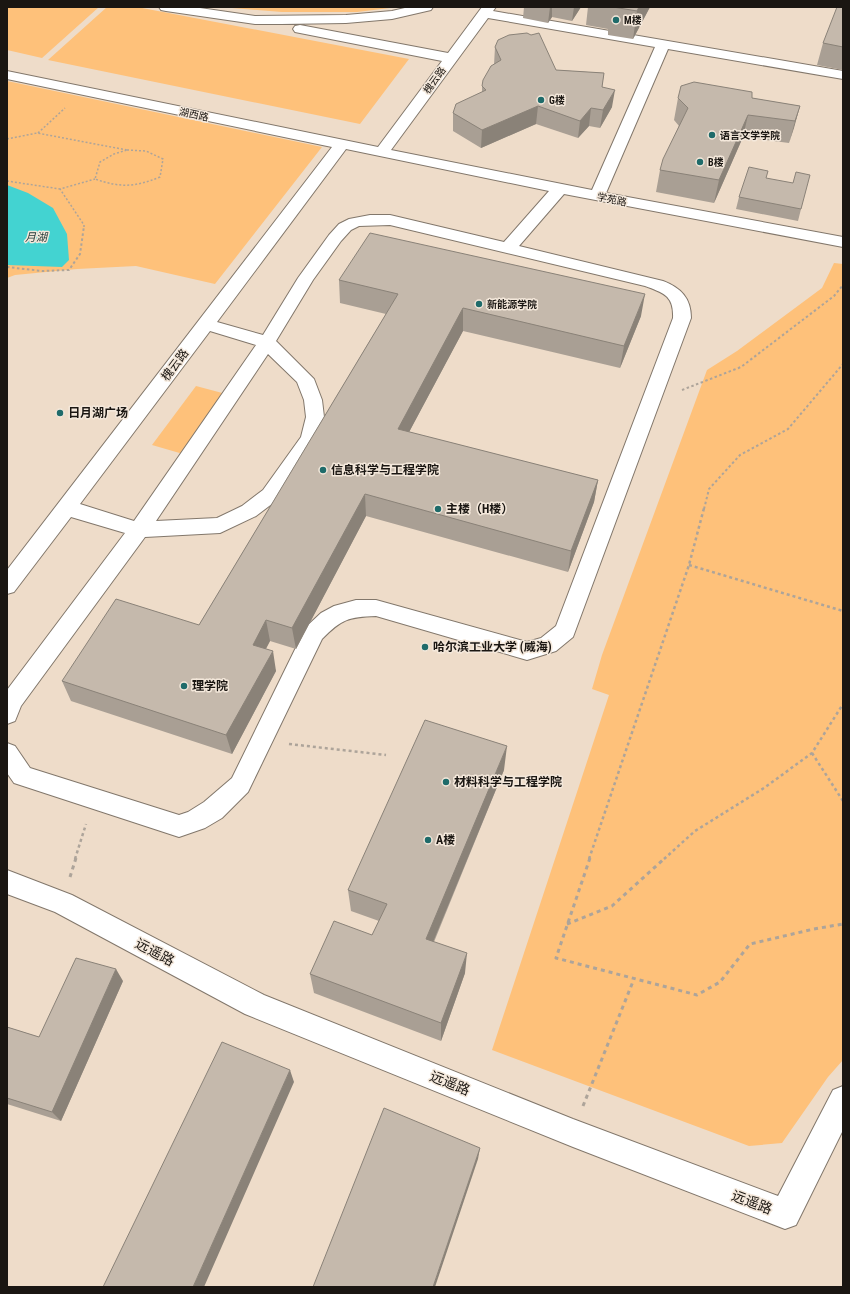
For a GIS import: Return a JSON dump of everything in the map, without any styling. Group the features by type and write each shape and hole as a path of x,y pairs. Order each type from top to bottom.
{"lane":[{"path":"166,7 255,20 450,58"},
{"path":"255,20 346,19 392,15 426,7"},
{"path":"486,10 662,45 843,75"},
{"name":"槐云路","path":"381,153 486,10"},
{"path":"597,196 662,45"},
{"name":"湖西路","path":"7,75 381,153"},
{"name":"槐云路","path":"7,586 205,324 332,161 342,144"},
{"name":"学苑路","path":"381,153 560,189 843,242"},
{"path":"508,248 560,189"},
{"path":"7,714 11,702 139,530 267,342 306,278 335,238 345,227 355,222 390,220 650,282 670,289 677,295 683,309 682,318 565,631 548,645 527,651 376,608 352,608 331,616 314,633 240,785 213,810 179,826 22,776 7,753"},
{"path":"67,508 139,530 220,525 249,511 270,495 310,438 315,418 313,400 305,379 267,342 205,324"},
{"name":"远遥路","path":"7,882 63,903 255,1005 573,1133 785,1214 843,1100"}],"path":[{"path":"37,133 82,91"},
{"path":"7,139 37,133 127,150 146,151 163,159 160,177 139,185 113,186 95,179 60,189 7,181"},
{"path":"95,179 100,162 114,154 127,150"},
{"path":"7,267 42,271 69,270 80,254 84,225 60,189"},
{"path":"650,403 741,367 834,296 843,285"},
{"path":"843,364 788,430 740,455 709,489 690,565 556,958 697,995 720,982 750,944 814,929 843,924"},
{"path":"690,565 843,611"},
{"path":"567,924 612,906 696,831 764,788 812,753 843,704"},
{"path":"262,740 386,755"},
{"path":"812,753 843,801"},
{"path":"63,903 94,799"},
{"path":"573,1133 634,979"}],"shaded area":[{"name":"哈尔滨工业大学 (威海)","path":"7,7 843,7 843,1287 7,1287"},
{"path":"7,7 99,7 42,58 7,50"},
{"path":"107,7 137,7 409,59 360,124 48,60"},
{"path":"220,7 398,7 357,12 282,12"},
{"path":"7,81 322,147 215,284 136,266 77,269 15,275 7,278"},
{"path":"834,263 843,264 843,1060 828,1077 782,1143 749,1146 492,1050 609,695 592,689 602,655 707,370 737,351 822,288"},
{"path":"196,386 226,394 183,454 152,445"}],"water":[{"name":"月湖","path":"7,185 28,193 53,208 67,234 69,260 62,267 7,265"}],"building":[{"path":"613,7 639,7 637,11"},
{"path":"837,7 843,7 843,47 823,43"},
{"name":"G楼","path":"527,33 531,35 539,33 556,70 604,73 602,87 615,90 603,110 591,108 580,121 538,106 482,130 453,113 456,104 486,90 482,86 483,80 491,66 501,60 495,47 498,40 509,35"},
{"name":"B楼","path":"694,82 752,92 752,98 800,106 795,121 748,115 719,180 660,170 663,159 688,108 678,98 681,86"},
{"path":"749,167 768,171 766,178 793,183 796,172 810,175 801,209 739,197"},
{"name":"主楼（H楼）","path":"370,233 645,294 624,346 463,308 398,429 598,480 571,551 365,494 292,628 266,620 253,645 273,651 226,735 62,681 116,599 199,625 398,294 339,280"},
{"name":"A楼","path":"425,720 507,746 426,939 467,953 441,1023 310,974 334,921 372,935 387,904 348,890"},
{"path":"76,958 116,969 52,1112 7,1098 7,1027 39,1037"},
{"path":"222,1042 290,1070 193,1287 103,1287"},
{"path":"384,1108 480,1148 433,1287 313,1287"}],"place":[{"name":"M楼","path":"616,20"},
{"name":"G楼","path":"541,100"},
{"name":"语言文学学院","path":"712,135"},
{"name":"B楼","path":"700,162"},
{"name":"新能源学院","path":"479,304"},
{"name":"日月湖广场","path":"60,413"},
{"name":"信息科学与工程学院","path":"323,470"},
{"name":"主楼（H楼）","path":"438,509"},
{"name":"哈尔滨工业大学 (威海)","path":"425,647"},
{"name":"理学院","path":"184,686"},
{"name":"材料科学与工程学院","path":"446,782"},
{"name":"A楼","path":"428,840"}]}
